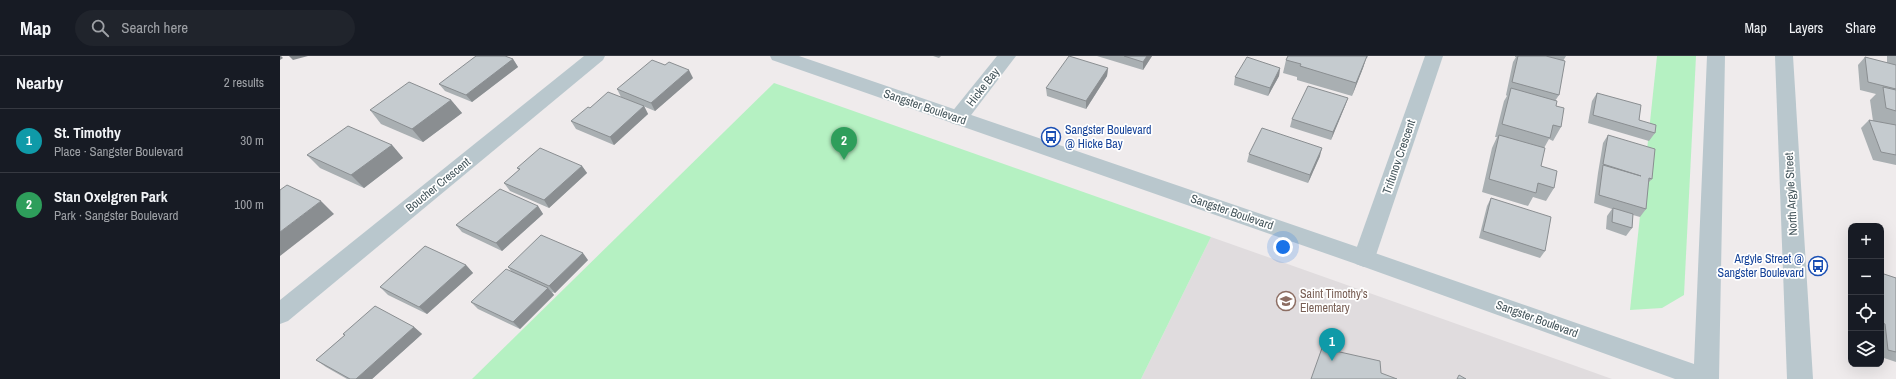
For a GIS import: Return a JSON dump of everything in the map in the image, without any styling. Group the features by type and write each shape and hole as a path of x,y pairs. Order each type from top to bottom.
{"street":[{"name":"Boucher Crescent","path":"280,314 596,56"},
{"name":"Sangster Boulevard","path":"778,56 1364,258 1706,379"},
{"name":"Hicke Bay","path":"958,118 1008,56"},
{"name":"Trifunov Crescent","path":"1364,258 1434,56"},
{"path":"1706,379 1716,56"},
{"name":"North Argyle Street","path":"1784,56 1800,379"}],"shaded area":[{"name":"Saint Timothy's Elementary","path":"1211,237 1573,365 1612,379 1141,379"}],"green space":[{"path":"1657,56 1696,56 1684,295 1662,308 1630,310"},
{"path":"774,83 1211,237 1141,379 472,379"}],"building":[{"path":"476,56 505,56 513,59 466,95 439,84"},
{"path":"1069,56 1108,68 1086,101 1046,88"},
{"path":"1124,56 1147,56 1143,62"},
{"path":"1288,56 1367,56 1356,83 1300,66 1301,64 1286,60"},
{"path":"1518,56 1546,56 1565,61 1559,95 1512,82"},
{"path":"1247,57 1280,68 1270,88 1235,77"},
{"path":"1865,57 1896,65 1896,89 1868,82"},
{"path":"652,60 665,65 669,62 689,70 651,103 617,89"},
{"path":"409,82 451,100 412,129 370,110"},
{"path":"1308,86 1348,98 1333,132 1292,119"},
{"path":"1883,87 1896,90 1896,111 1886,108"},
{"path":"1511,88 1557,101 1556,106 1564,108 1561,127 1553,125 1550,138 1502,124"},
{"path":"608,92 644,106 610,137 571,121 588,107 590,108"},
{"path":"1597,93 1641,105 1639,120 1656,125 1655,133 1593,115"},
{"path":"1869,120 1896,125 1896,155 1881,152"},
{"path":"348,126 392,145 351,175 307,155"},
{"path":"1262,128 1322,148 1310,175 1249,154"},
{"path":"1499,135 1545,148 1541,166 1557,171 1554,188 1538,183 1536,193 1489,179"},
{"path":"1608,135 1655,149 1652,179 1649,178 1646,209 1599,195 1603,165 1641,176 1603,164"},
{"path":"540,148 582,166 544,200 504,183 520,169 517,168"},
{"path":"287,185 321,201 280,232 280,190"},
{"path":"500,189 538,206 496,243 456,225"},
{"path":"1491,198 1551,217 1545,251 1483,231"},
{"path":"1613,208 1633,214 1632,228 1612,222"},
{"path":"541,235 583,253 549,286 508,267"},
{"path":"425,246 466,265 419,307 380,287"},
{"path":"506,269 548,288 513,322 471,302"},
{"path":"1884,274 1896,278 1896,352 1888,350 1885,324"},
{"path":"375,306 414,327 356,379 350,379 316,360 345,335 343,334"},
{"path":"1322,348 1380,361 1381,373 1397,379 1311,379"},
{"path":"1459,375 1466,379 1457,379"}],"place":[{"name":"Sangster Boulevard @ Hicke Bay","path":"1051,137"},
{"name":"Stan Oxelgren Park","path":"844,160"},
{"name":"Argyle Street @ Sangster Boulevard","path":"1818,266"},
{"name":"Saint Timothy's Elementary","path":"1286,301"},
{"name":"St. Timothy","path":"1332,361"}]}
